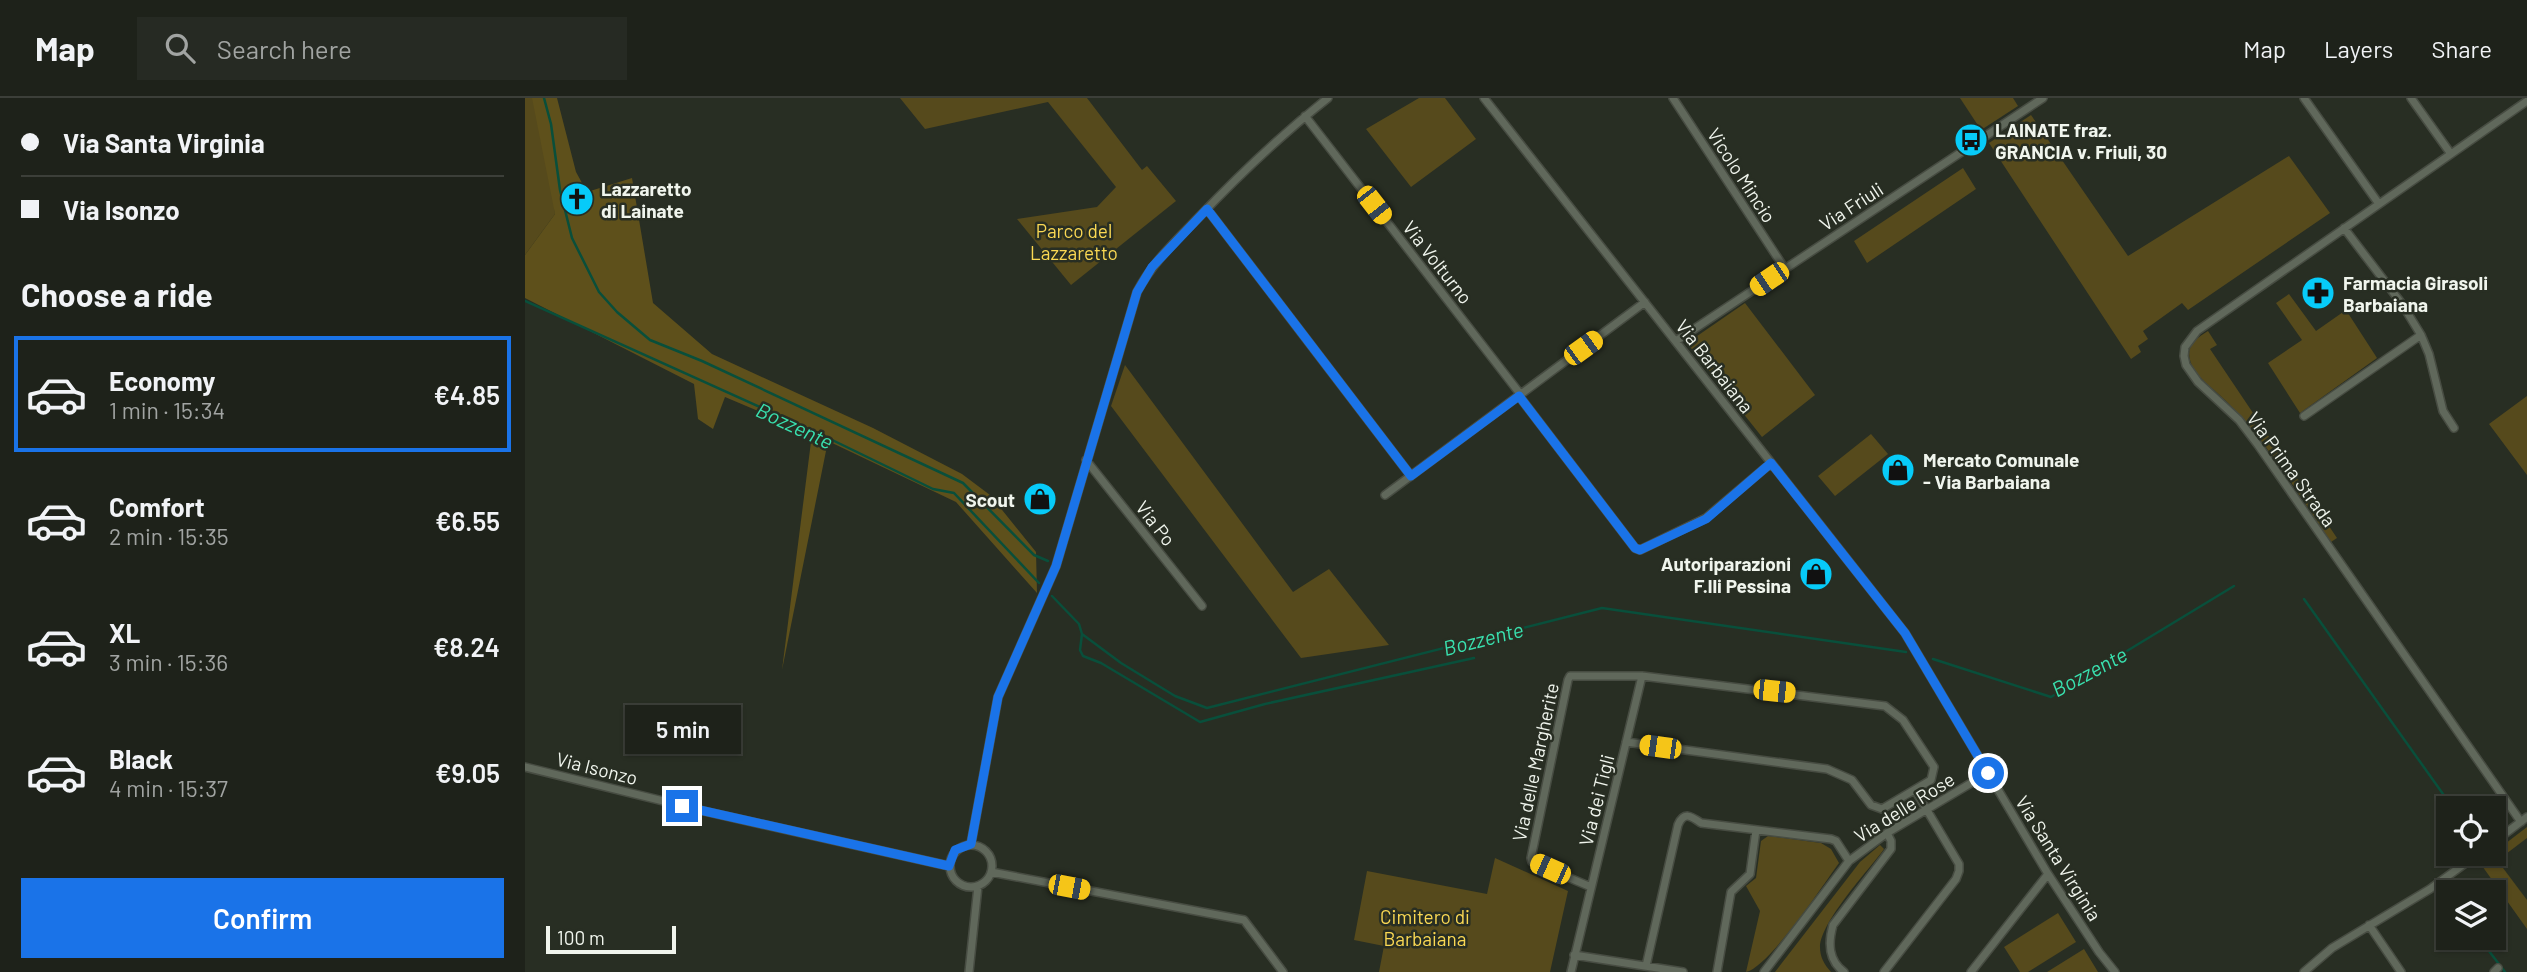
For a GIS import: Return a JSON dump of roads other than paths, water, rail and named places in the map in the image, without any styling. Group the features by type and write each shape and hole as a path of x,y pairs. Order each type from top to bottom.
{"street":[{"path":"1313,98 1319,105"},
{"path":"971,844 998,697 1055,568 1137,292 1152,267 1207,209 1273,143 1328,98"},
{"name":"Via Barbaiana","path":"1484,98 1905,633 1918,655"},
{"name":"Vicolo Mincio","path":"1673,98 1785,269"},
{"name":"Via Friuli","path":"1676,341 2043,98"},
{"path":"2304,98 2379,204"},
{"path":"2411,98 2451,154"},
{"name":"Via Prima Strada","path":"2524,820 2258,445 2239,420 2198,382 2186,365 2184,356 2185,347 2197,331 2527,101"},
{"name":"Via Volturno","path":"1305,116 1635,548 1640,550 1706,519 1771,463"},
{"path":"1207,209 1411,476"},
{"path":"2344,228 2402,304 2421,335 2429,354 2443,411 2454,428"},
{"path":"1385,495 1645,302"},
{"path":"2304,416 2421,335"},
{"name":"Via Po","path":"1086,460 1202,606"},
{"name":"Via Santa Virginia","path":"1918,655 2048,874 2099,952 2113,969 2121,972"},
{"name":"Via delle Margherite","path":"1591,887 1532,862 1531,858 1568,680 1575,675 1642,676"},
{"path":"1626,742 1827,769 1851,780 1876,808 1887,807 1931,780 1934,767 1903,720 1885,706 1642,676"},
{"name":"Via dei Tigli","path":"1571,972 1642,676"},
{"name":"Via Isonzo","path":"525,767 708,812 949,866"},
{"name":"Via delle Rose","path":"1764,972 1849,861 1887,833 1988,773"},
{"path":"1884,972 1959,872 1959,864 1915,790"},
{"path":"1646,966 1678,825 1687,815 1702,822 1831,839 1836,841 1849,861"},
{"path":"2506,833 2524,820"},
{"path":"1717,972 1731,892 1750,874 1756,830"},
{"path":"1842,971 1833,961 1830,950 1833,925 1891,849 1887,833"},
{"path":"971,844 986,851 991,858 991,872 986,881 978,886 962,886 950,874 949,866 955,850 971,844"},
{"path":"2304,972 2332,948 2430,889 2462,866"},
{"path":"991,872 1244,920 1283,972"},
{"path":"1971,972 2048,874"},
{"path":"969,972 978,886"},
{"path":"2369,925 2401,972"},
{"path":"1574,956 1683,972"}],"waterway":[{"path":"544,98 551,124 560,190 572,238 599,292 617,312 650,340 702,361 963,483 1034,555 1048,561"},
{"name":"Bozzente","path":"525,301 824,436 933,489 954,493 1039,583"},
{"name":"Bozzente","path":"1933,659 2051,697 2234,586"},
{"name":"Bozzente","path":"1052,596 1079,624 1082,634 1121,663 1175,696 1207,708 1602,608 1906,652"},
{"name":"Bozzente","path":"2304,599 2444,796"},
{"name":"Bozzente","path":"1082,634 1080,650 1083,656 1101,663 1200,722 1265,704 1474,658"},
{"name":"Bozzente","path":"2488,950 2505,972"}],"place":[{"name":"LAINATE fraz. GRANCIA v. Friuli, 30","path":"1971,140"},
{"name":"Lazzaretto di Lainate","path":"577,199"},
{"name":"Farmacia Girasoli Barbaiana","path":"2318,293"},
{"name":"Mercato Comunale - Via Barbaiana","path":"1898,470"},
{"name":"Scout","path":"1040,499"},
{"name":"Autoriparazioni F.lli Pessina","path":"1816,574"}],"park label":[{"name":"Parco del Lazzaretto","path":"1074,241"},
{"name":"Cimitero di Barbaiana","path":"1425,927"}]}
